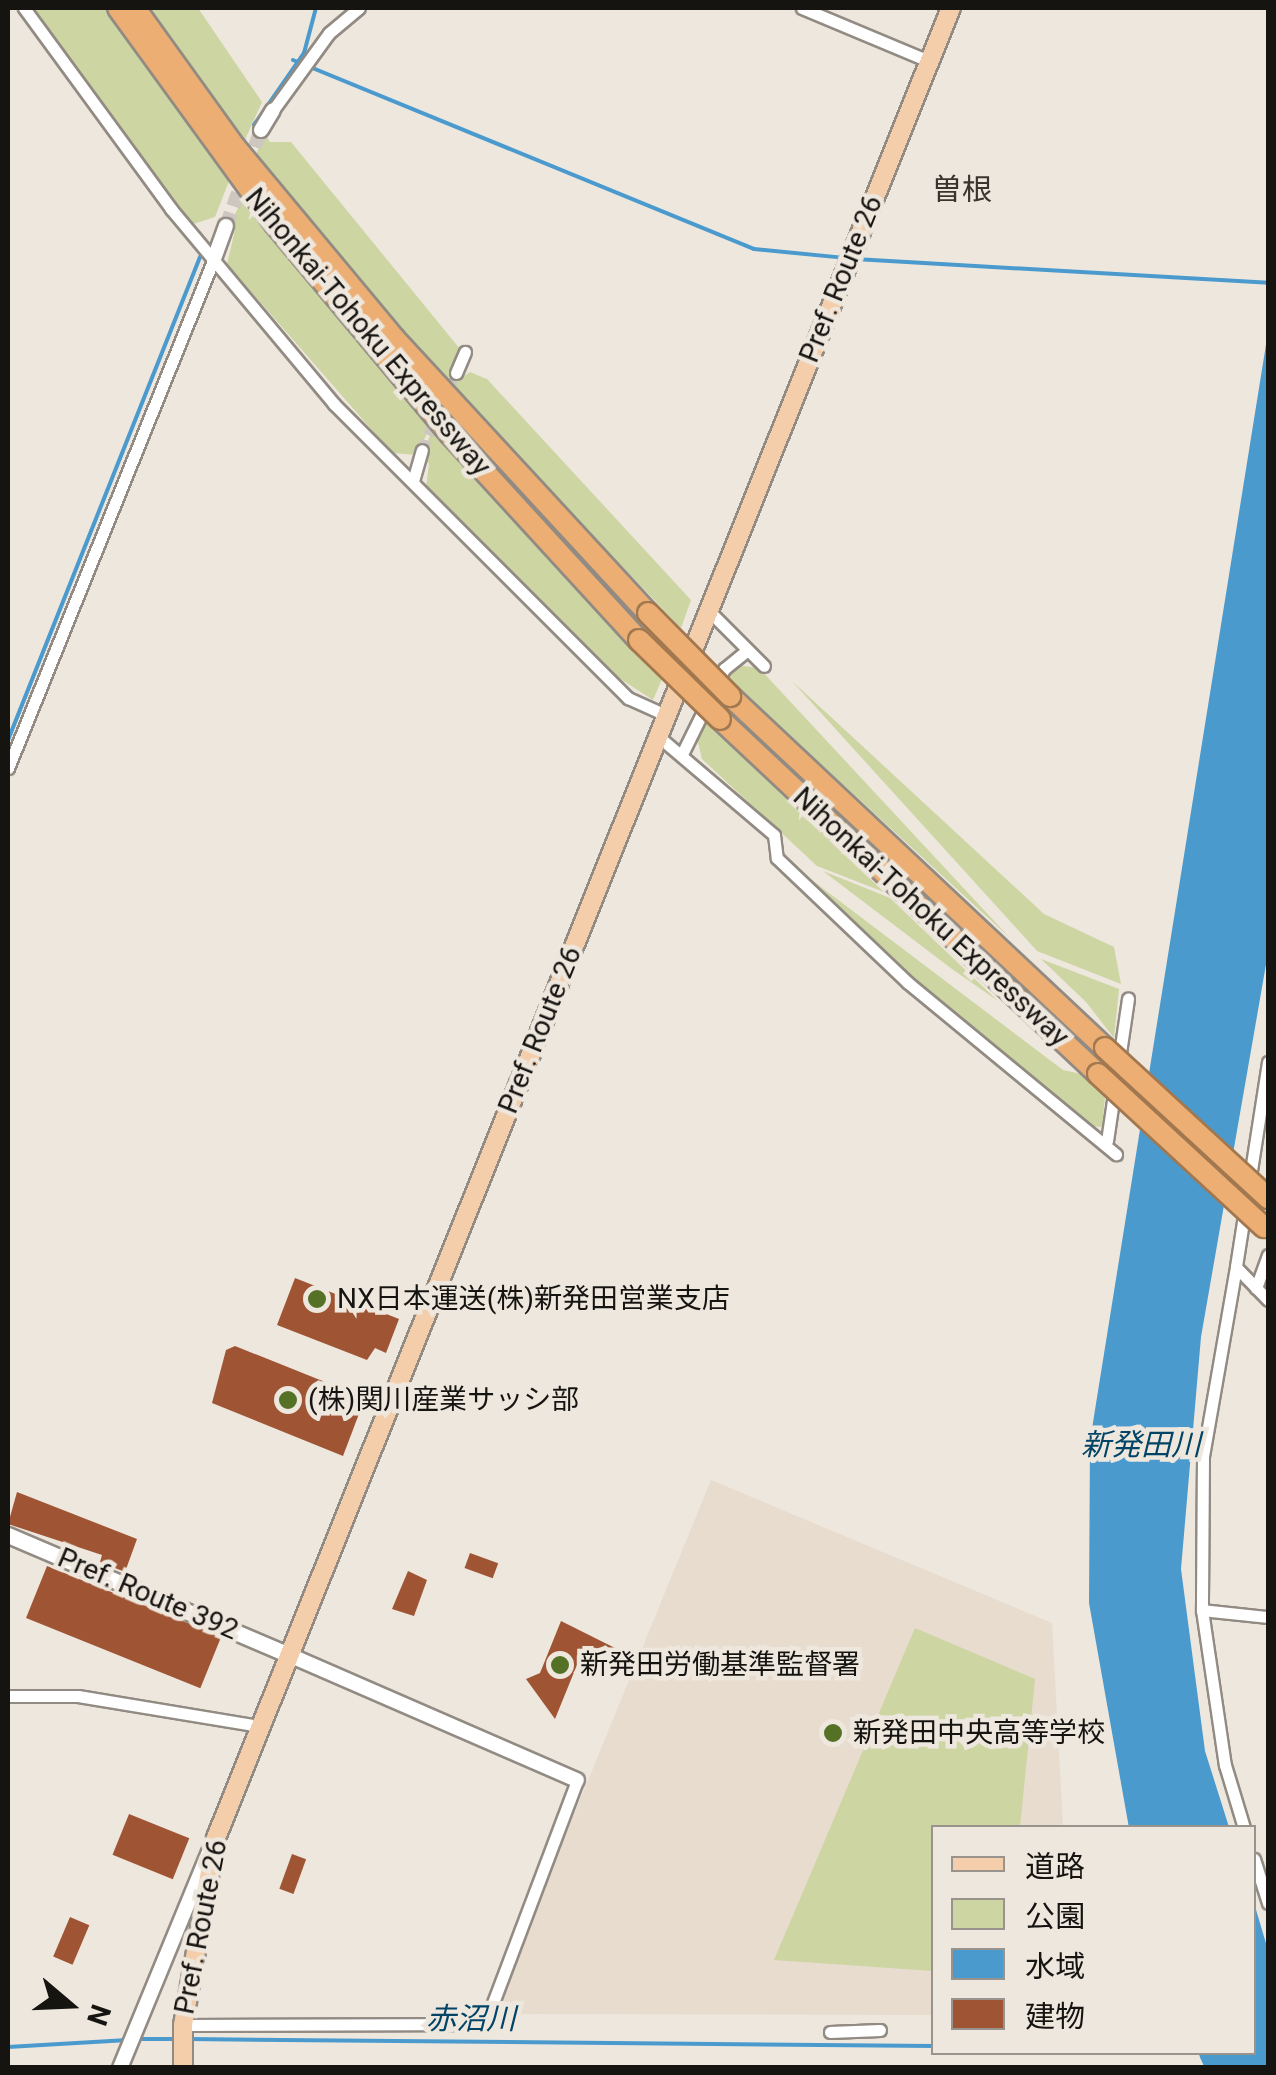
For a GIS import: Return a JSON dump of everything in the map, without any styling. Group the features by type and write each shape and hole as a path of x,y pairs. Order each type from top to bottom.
{"highway":[{"name":"Nihonkai-Tohoku Expressway","path":"118,8 275,224 450,434 640,640 1266,1229"},
{"name":"Nihonkai-Tohoku Expressway","path":"135,8 236,146 370,310 648,613 730,696 1268,1198"}],"main road":[{"name":"Pref. Route 26","path":"183,2068 183,2026 216,1838 951,8"},
{"name":"Pref. Route 392","path":"8,1535 287,1654"}],"street":[{"path":"24,8 171,209 215,256 334,404 628,698 666,715"},
{"path":"261,130 329,34 359,8"},
{"path":"802,8 929,61"},
{"path":"8,768 226,226"},
{"path":"456,373 465,352"},
{"path":"413,481 422,450"},
{"path":"708,610 764,666"},
{"path":"683,752 724,669 746,651"},
{"path":"659,737 683,752 774,835 778,858 907,982 1066,1120 1107,1141 1116,1154"},
{"path":"1107,1141 1128,998"},
{"path":"1243,1825 1225,1765 1202,1610 1203,1457 1268,1062"},
{"path":"1256,1141 1268,1150"},
{"path":"1256,1288 1268,1255"},
{"path":"1236,1267 1268,1300"},
{"path":"1202,1610 1268,1616"},
{"path":"183,2026 485,2024 577,1780 287,1654"},
{"path":"8,1696 78,1696 259,1726"},
{"path":"120,2068 216,1838"},
{"path":"1256,1865 1268,1903"},
{"path":"830,2032 880,2030"}],"shaded area":[{"name":"新発田中央高等学校","path":"711,1480 1052,1623 1063,1825 931,1825 931,2015 518,2014 499,1998"}],"green space":[{"path":"30,8 109,8 229,181 215,217 190,225"},
{"path":"145,8 198,8 262,102 244,142"},
{"path":"264,133 270,142 291,142 460,349 446,384 256,155"},
{"path":"243,198 429,428 418,455 392,453 227,264 235,230 228,228"},
{"path":"461,369 461,378 470,372 487,379 691,600 681,628 452,389"},
{"path":"433,429 662,679 653,700 616,676 426,488 429,464 421,456"},
{"path":"737,665 759,668 1009,937 726,677"},
{"path":"792,681 1044,914 1114,947 1121,984 1037,951"},
{"path":"704,717 884,892 817,866 702,759 696,734"},
{"path":"788,862 1063,1070 1086,1075 1105,1097 1102,1127 1089,1126 940,1003"},
{"path":"823,871 890,898 998,1001 952,969"},
{"path":"1041,959 1119,989 1114,1038 1086,1002"},
{"path":"915,1628 1035,1679 1020,1825 931,1825 931,1971 774,1960"}],"water":[{"name":"新発田川","path":"1268,332 1268,953 1201,1337 1181,1569 1205,1751 1228,1825 1128,1825 1089,1603 1090,1441"},
{"path":"1256,1910 1268,1950 1268,2067 1224,2067 1217,2055 1256,2055"}],"building":[{"name":"NX日本運送(株)新発田営業支店","path":"295,1278 399,1319 386,1353 375,1348 367,1360 277,1325"},
{"name":"(株)関川産業サッシ部","path":"235,1346 365,1398 343,1456 212,1403 226,1350"},
{"path":"17,1492 137,1539 125,1572 100,1562 102,1555 8,1524"},
{"path":"470,1553 498,1563 493,1578 465,1568"},
{"path":"47,1566 221,1636 200,1688 26,1618"},
{"path":"408,1571 427,1580 414,1616 392,1609"},
{"name":"新発田労働基準監督署","path":"561,1621 617,1649 608,1671 579,1660 555,1719 526,1679 540,1673"},
{"path":"129,1814 189,1838 173,1879 113,1855"},
{"path":"292,1854 306,1859 293,1894 279,1889"},
{"path":"70,1917 89,1925 73,1965 53,1957"}],"waterway":[{"path":"254,125 304,53 316,8"},
{"path":"293,60 754,249 845,258"},
{"path":"8,740 200,257"},
{"path":"855,259 1268,283"},
{"name":"赤沼川","path":"137,2039 177,2039"},
{"name":"赤沼川","path":"187,2039 931,2046"},
{"name":"赤沼川","path":"8,2047 128,2040"},
{"name":"新発田川","path":"1212,2055 1218,2068"}],"tunnel":[{"path":"226,226 261,130"},
{"path":"422,450 456,373"}],"place":[{"name":"NX日本運送(株)新発田営業支店","path":"317,1299"},
{"name":"(株)関川産業サッシ部","path":"288,1400"},
{"name":"新発田労働基準監督署","path":"560,1665"},
{"name":"新発田中央高等学校","path":"833,1733"}],"district":[{"name":"曽根","path":"962,190"}]}
